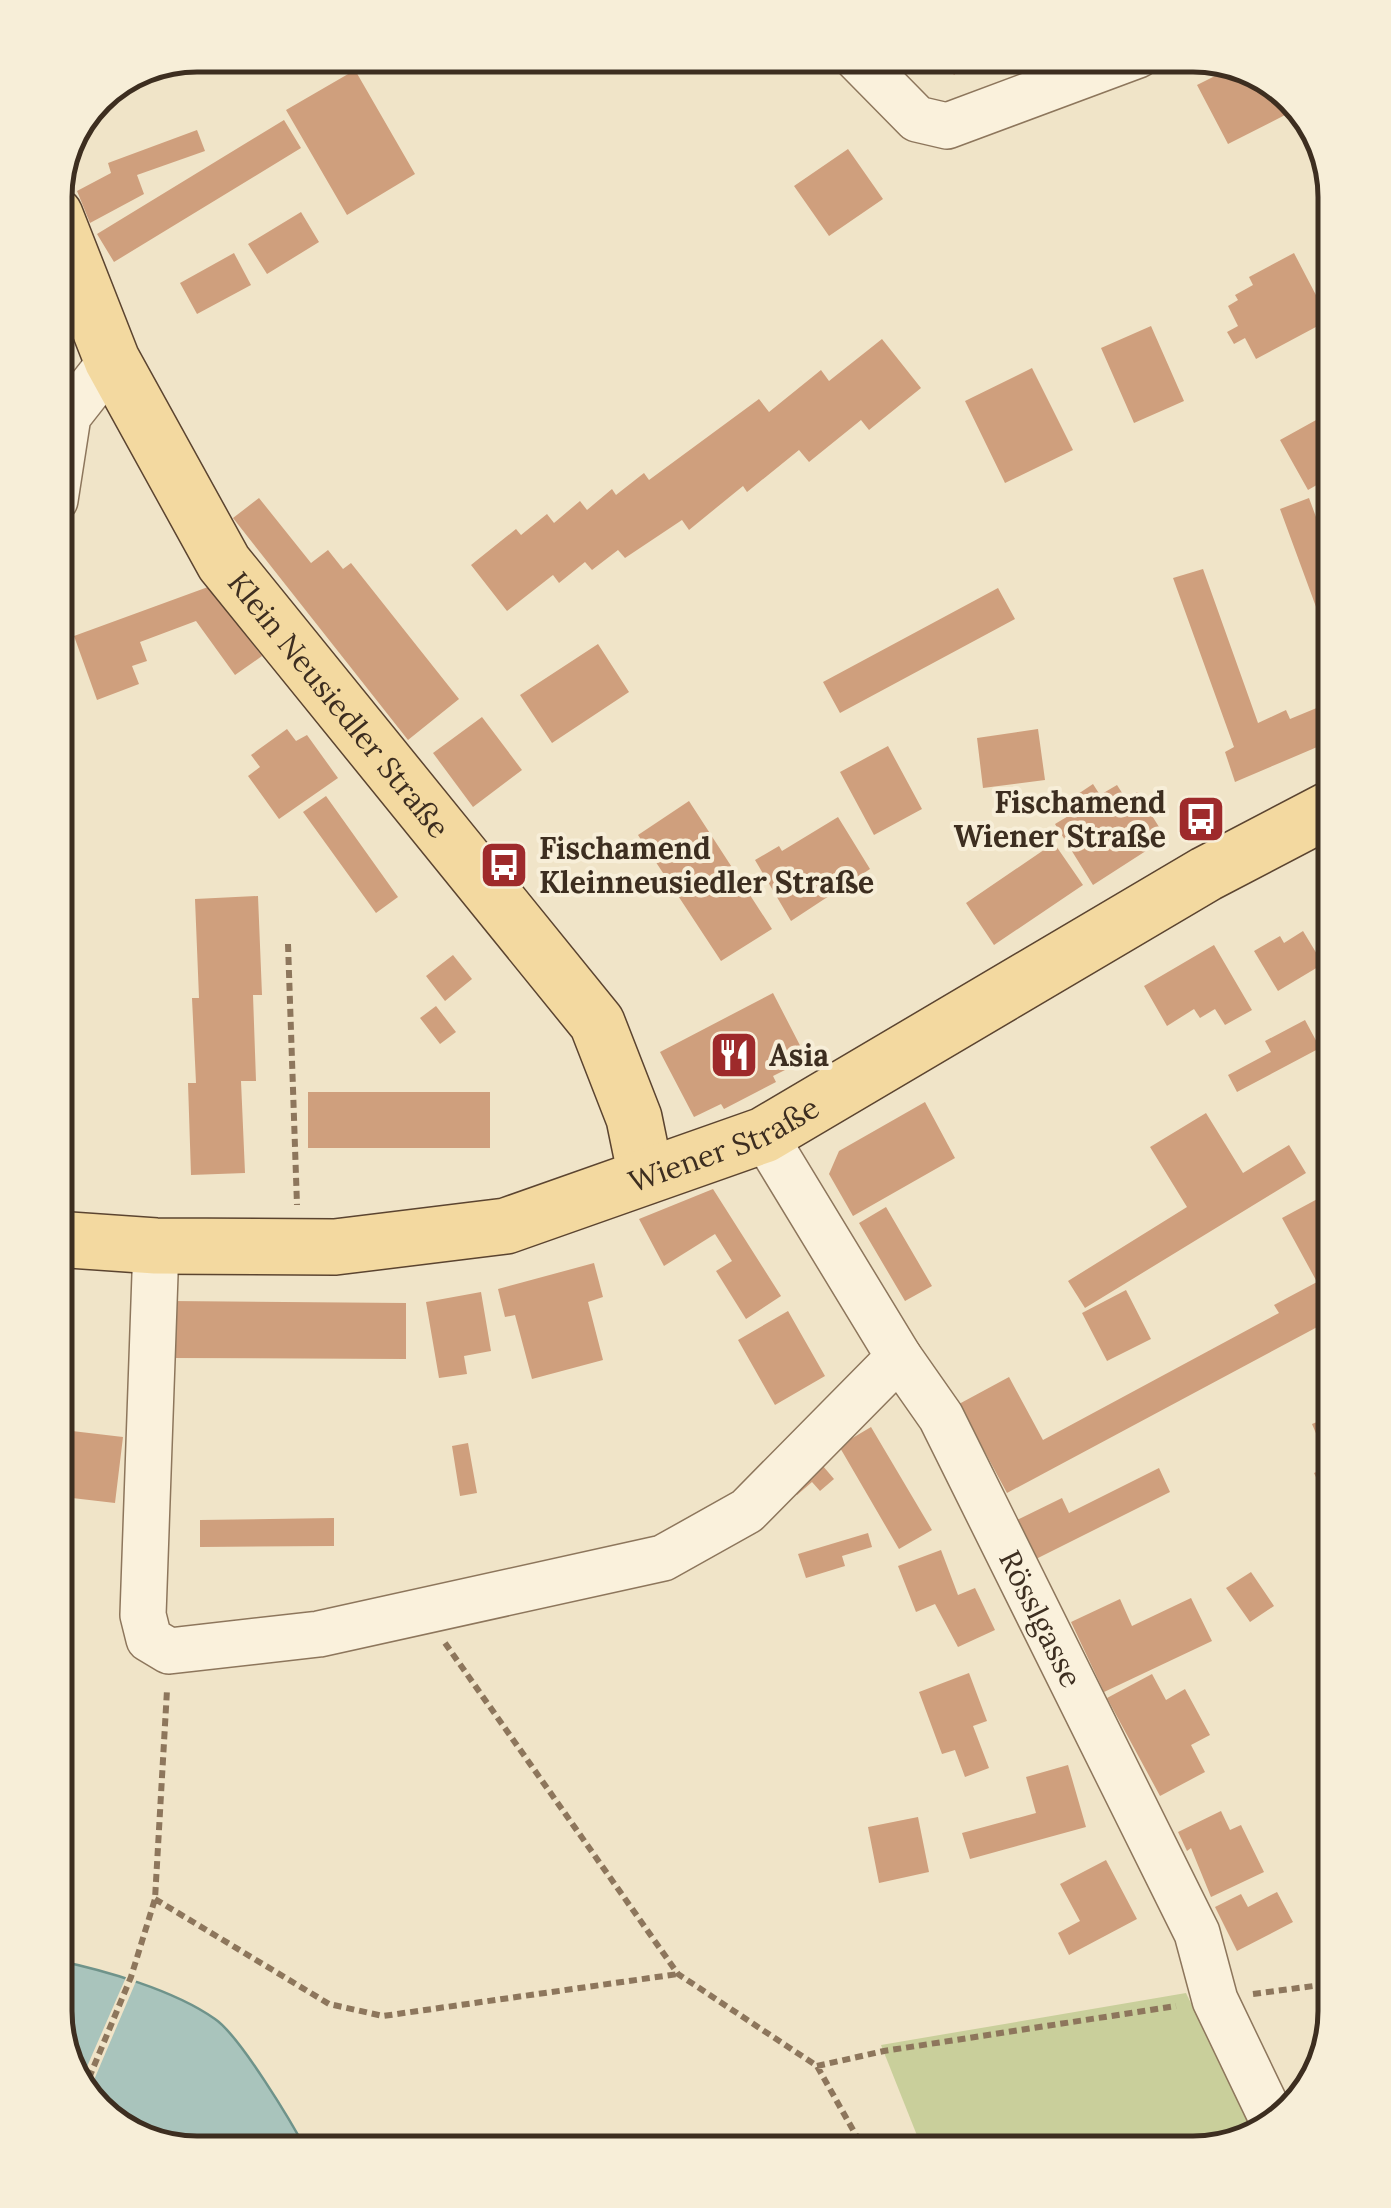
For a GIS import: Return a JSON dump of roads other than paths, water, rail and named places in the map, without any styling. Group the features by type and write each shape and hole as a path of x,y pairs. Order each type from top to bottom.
{"main road":[{"name":"Klein Neusiedler Straße","path":"73,261 112,360 224,564 597,1023 634,1118 646,1176"},
{"name":"Wiener Straße","path":"72,1241 156,1246 335,1247 506,1226 764,1135 1206,874 1318,815"}],"street":[{"path":"871,73 917,119 947,126 1090,73"},
{"path":"73,410 112,360"},
{"name":"Rösslgasse","path":"764,1135 899,1358 941,1416 1197,1932 1215,2000 1268,2111"},
{"path":"156,1246 143,1614 148,1639 169,1650 319,1634 663,1558 747,1511 899,1358"}],"water":[{"path":"72,1964 138,1982 215,2019 226,2028 297,2135 189,2135 157,2129 128,2115 103,2093 85,2066 74,2027"}],"place":[{"name":"Fischamend Wiener Straße","path":"1201,819"},
{"name":"Fischamend Kleinneusiedler Straße","path":"504,865"},
{"name":"Asia","path":"734,1055"}]}
